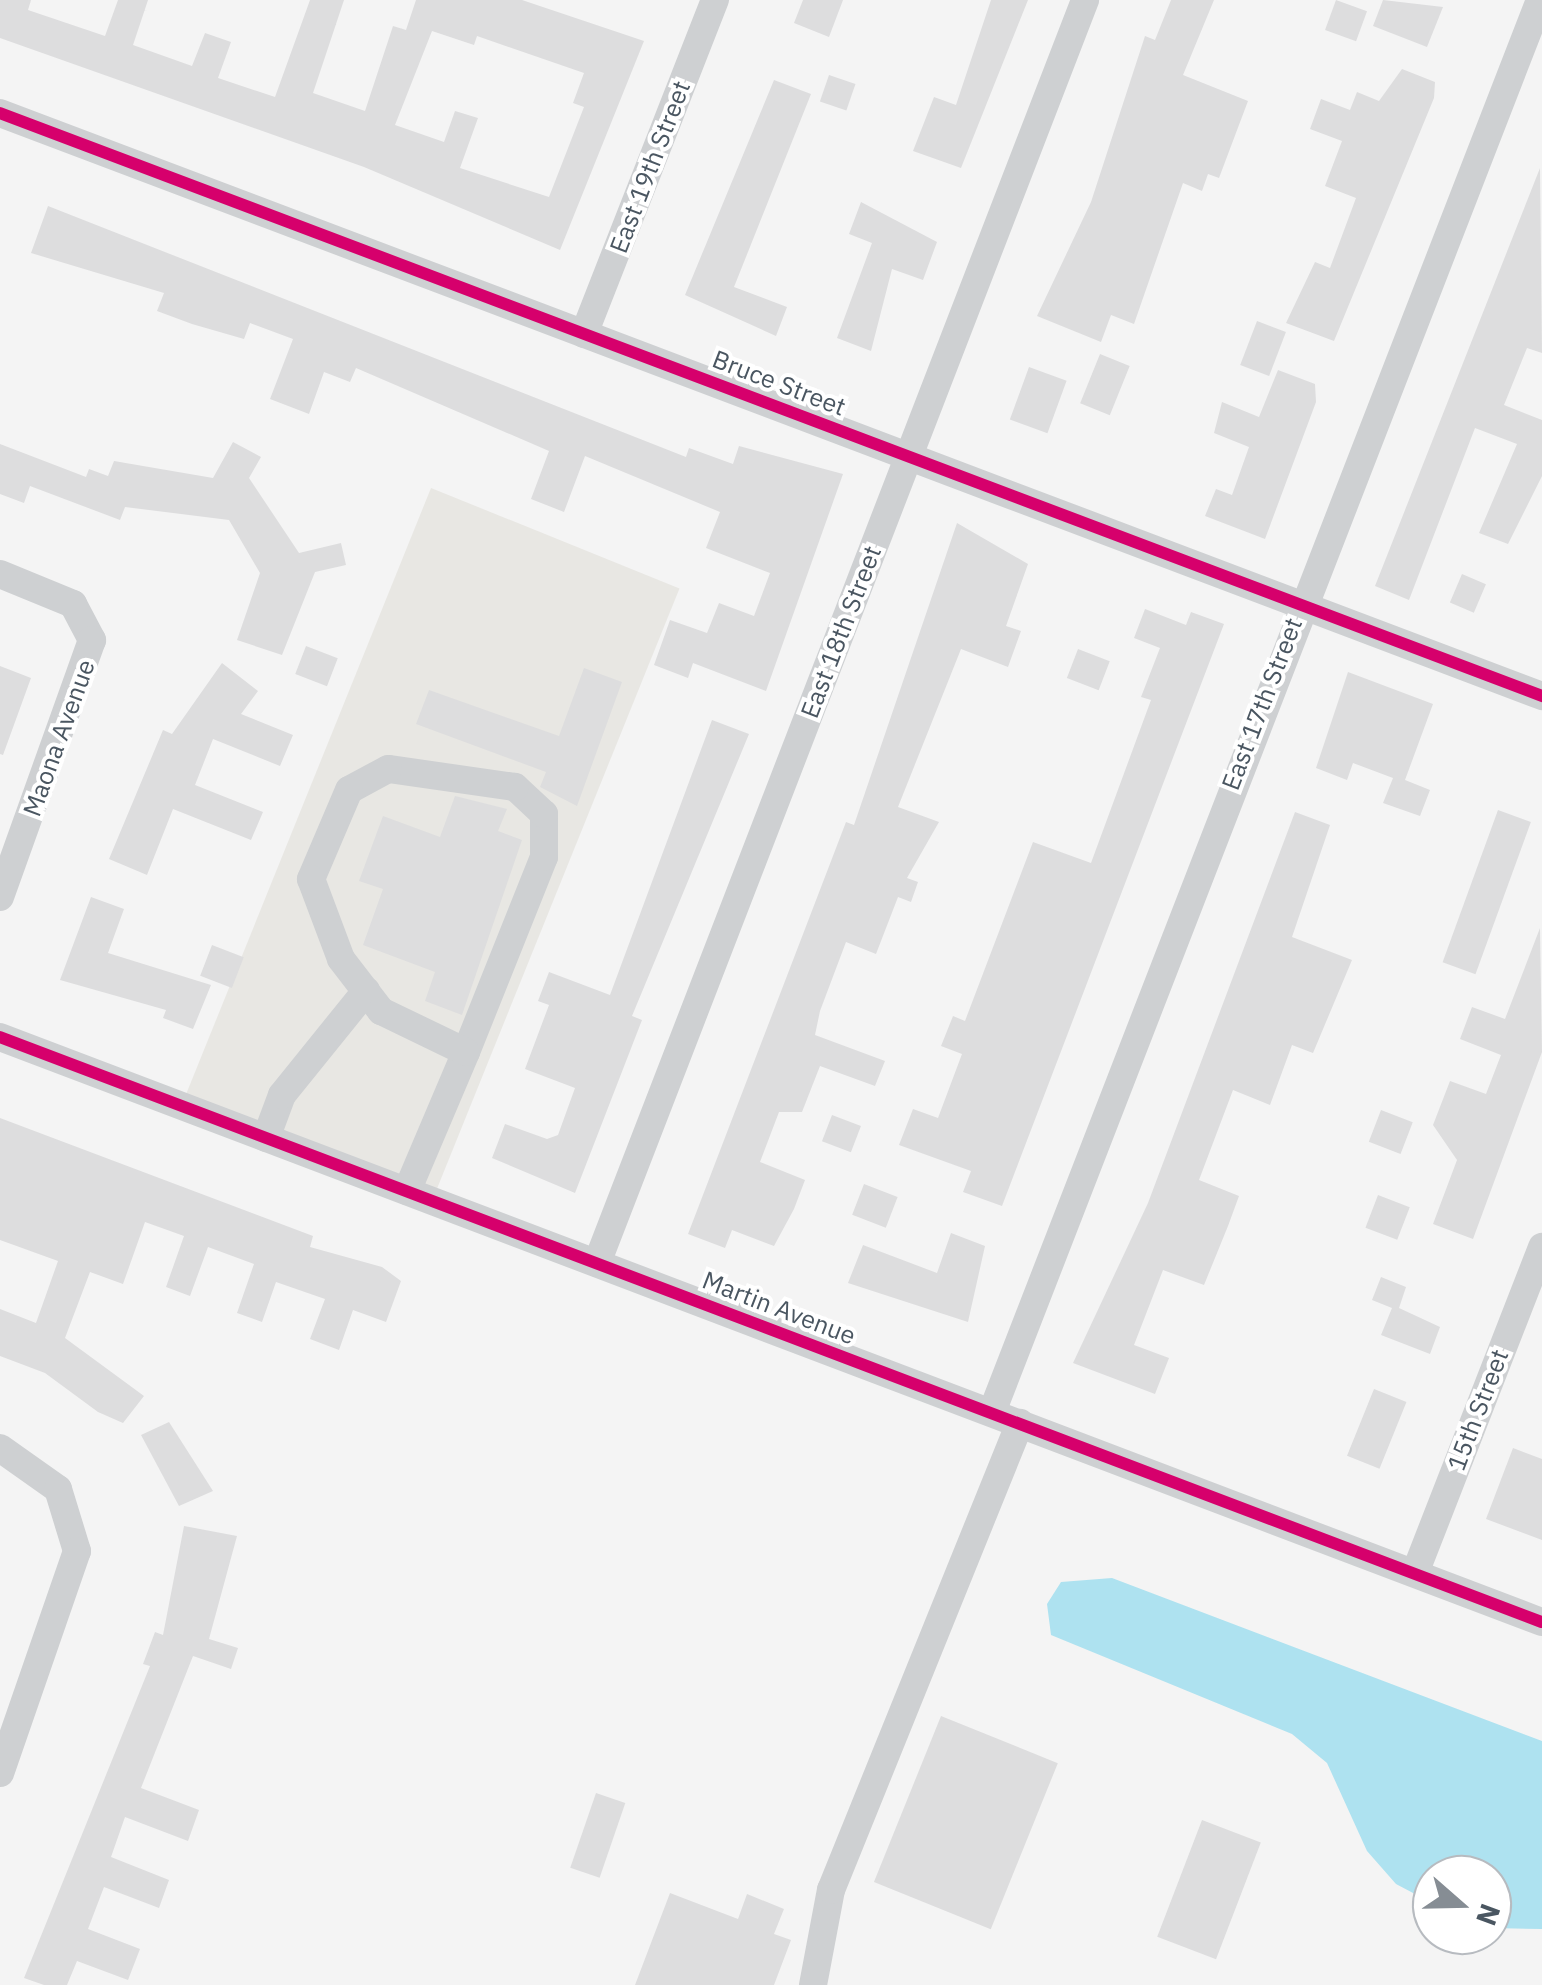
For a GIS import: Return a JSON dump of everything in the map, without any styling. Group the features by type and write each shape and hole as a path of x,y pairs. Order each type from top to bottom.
{"street":[{"name":"East 18th Street","path":"597,1263 1085,0"},
{"name":"East 17th Street","path":"992,1412 1300,604 1540,0"},
{"name":"East 19th Street","path":"584,334 712,1"},
{"name":"Bruce Street","path":"0,113 1542,696"},
{"name":"Maona Avenue","path":"0,574 52,594 87,620 91,654 0,897"},
{"path":"407,1191 466,1052 544,857 544,814 515,787 388,769 349,790 311,880 342,958 381,1011 466,1052"},
{"path":"266,1138 282,1095 366,991"},
{"name":"Martin Avenue","path":"0,1038 1542,1622"},
{"name":"15th Street","path":"1415,1573 1542,1247"},
{"path":"813,1985 831,1890 1020,1422"},
{"path":"0,1448 58,1489 77,1550 0,1773"}],"shaded area":[{"path":"431,488 679,588 430,1206 182,1106"}],"water":[{"path":"1112,1578 1542,1741 1542,1929 1512,1928 1512,1855 1412,1855 1412,1892 1396,1884 1367,1851 1327,1763 1292,1734 1051,1635 1047,1604 1061,1582"}],"building":[{"path":"0,0 31,0 28,10 105,36 118,0 148,0 133,45 192,66 205,33 231,42 218,78 275,97 310,0 344,0 313,93 365,111 393,26 406,30 416,0 522,0 644,41 560,250 364,167 0,38","holes":["432,31 474,45 477,36 584,73 573,103 584,107 549,197 460,168 478,118 455,111 444,142 395,125"]},
{"path":"803,0 843,0 829,37 794,23"},
{"path":"991,0 1028,0 961,168 913,151 934,97 956,105"},
{"path":"1171,0 1214,0 1183,75 1248,101 1219,178 1208,174 1202,191 1183,183 1134,324 1111,315 1101,342 1037,316 1091,202 1145,36 1155,40"},
{"path":"1336,0 1367,11 1356,41 1325,30"},
{"path":"1383,0 1443,7 1427,47 1373,26"},
{"path":"1402,69 1435,82 1434,98 1334,341 1286,323 1315,262 1330,268 1356,198 1325,186 1342,141 1310,129 1321,99 1350,110 1357,92 1379,101"},
{"path":"829,75 855,84 846,111 820,101"},
{"path":"774,80 811,94 734,287 787,307 776,336 685,295"},
{"path":"1540,168 1542,353 1527,348 1504,405 1542,420 1542,476 1508,544 1479,533 1517,444 1475,428 1409,600 1375,586"},
{"path":"861,202 937,242 923,280 892,269 871,351 837,338 872,243 849,234"},
{"path":"48,206 686,457 689,448 733,464 739,446 843,474 766,691 693,663 688,678 654,665 670,620 707,633 719,603 754,616 770,573 706,548 720,512 585,456 564,512 531,499 549,451 356,368 350,382 324,372 309,414 270,399 293,339 250,323 244,339 192,324 157,311 164,293 31,253"},
{"path":"1257,321 1286,332 1269,376 1240,365"},
{"path":"1100,354 1130,366 1110,415 1080,403"},
{"path":"1029,367 1067,381 1047,433 1010,420"},
{"path":"1278,370 1315,384 1316,402 1265,539 1205,516 1216,489 1232,495 1249,447 1214,433 1222,402 1259,417"},
{"path":"233,442 261,457 249,478 299,553 341,543 346,565 315,572 282,655 237,640 260,573 229,520 125,507 120,520 30,486 24,503 0,494 0,444 86,477 89,469 108,476 114,461 213,478"},
{"path":"957,523 1028,564 1006,626 1021,631 1008,667 961,649 898,807 939,822 907,878 918,882 911,902 898,897 876,954 846,942 820,1011 815,1035 885,1061 875,1086 820,1066 802,1112 779,1112 760,1162 805,1180 794,1209 774,1246 732,1230 725,1248 688,1234 846,822 854,825"},
{"path":"1462,574 1486,584 1474,613 1450,603"},
{"path":"1145,609 1186,625 1191,612 1224,624 1002,1206 963,1192 971,1171 899,1145 913,1109 938,1118 962,1054 941,1046 953,1016 965,1021 1033,842 1091,863 1151,700 1141,697 1160,648 1134,638"},
{"path":"306,646 338,658 327,686 295,674"},
{"path":"1078,649 1110,661 1099,690 1067,678"},
{"path":"222,663 258,691 241,714 293,735 280,766 213,739 195,785 263,812 251,840 173,809 147,875 109,859 163,730 172,734"},
{"path":"0,666 31,678 3,755 0,754"},
{"path":"584,668 622,682 577,806 540,787 546,772 416,724 429,690 559,736"},
{"path":"1348,672 1433,704 1405,780 1430,790 1420,816 1383,803 1393,778 1353,763 1347,780 1316,768"},
{"path":"712,720 749,734 632,1016 642,1020 575,1193 492,1158 505,1124 547,1139 558,1135 575,1088 525,1069 549,1005 538,1001 549,972 610,995"},
{"path":"455,796 507,809 498,831 522,840 462,1015 425,1001 435,972 363,945 383,889 359,881 383,816 440,837"},
{"path":"1498,810 1531,822 1475,974 1443,962"},
{"path":"1295,812 1330,825 1292,937 1352,960 1313,1053 1292,1045 1270,1105 1233,1090 1199,1180 1239,1196 1228,1226 1204,1285 1163,1270 1134,1345 1169,1358 1155,1394 1073,1363 1148,1203"},
{"path":"91,897 124,909 108,953 211,985 193,1029 163,1018 166,1010 60,980"},
{"path":"1540,928 1542,1052 1473,1239 1433,1224 1457,1160 1433,1125 1450,1081 1486,1094 1501,1055 1460,1039 1472,1007 1505,1019"},
{"path":"212,945 244,957 232,988 200,976"},
{"path":"1381,1110 1413,1122 1401,1154 1369,1142"},
{"path":"832,1115 861,1126 851,1152 822,1141"},
{"path":"0,1118 313,1236 310,1247 382,1267 401,1281 386,1322 353,1310 339,1350 310,1339 325,1299 276,1282 262,1322 237,1313 254,1264 208,1247 190,1296 166,1287 184,1236 145,1222 123,1284 90,1272 65,1338 144,1396 123,1423 98,1412 45,1373 0,1356 0,1309 36,1323 58,1261 0,1240"},
{"path":"864,1184 898,1197 886,1228 852,1215"},
{"path":"1378,1195 1410,1207 1397,1240 1365,1228"},
{"path":"951,1233 985,1246 968,1322 848,1283 863,1245 937,1273"},
{"path":"1381,1277 1406,1287 1399,1308 1440,1327 1430,1354 1381,1335 1392,1308 1372,1300"},
{"path":"1374,1389 1406,1402 1379,1469 1347,1456"},
{"path":"169,1422 213,1491 179,1506 141,1435"},
{"path":"1513,1448 1542,1459 1542,1540 1486,1519"},
{"path":"184,1526 237,1536 209,1639 238,1648 231,1669 193,1656 141,1788 199,1810 188,1841 125,1817 111,1857 169,1880 159,1908 104,1887 88,1929 140,1949 128,1980 77,1961 67,1985 44,1985 24,1978 150,1666 143,1664 155,1632 163,1635"},
{"path":"941,1716 1058,1763 991,1929 874,1882"},
{"path":"596,1793 625,1803 600,1878 570,1868"},
{"path":"1202,1820 1261,1843 1216,1959 1157,1937"},
{"path":"670,1893 738,1919 747,1894 784,1909 774,1934 791,1940 774,1985 635,1985"}],"cycle path":[{"path":"0,113 1542,696"},
{"path":"0,1037 1542,1622"}]}
